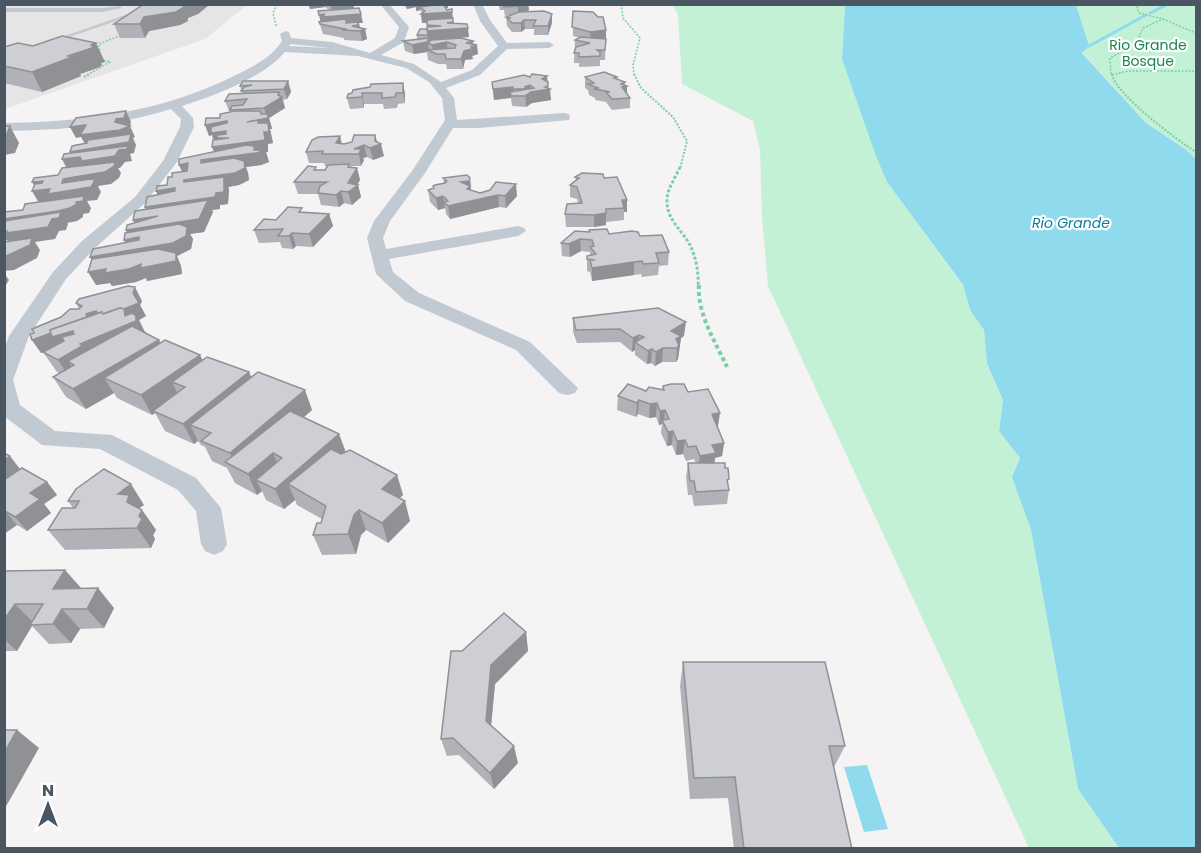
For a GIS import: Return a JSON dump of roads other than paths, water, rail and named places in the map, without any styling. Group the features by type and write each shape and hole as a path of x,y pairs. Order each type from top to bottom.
{"street":[{"path":"366,54 400,40 404,27 384,4"},
{"path":"477,4 485,21 504,46"},
{"path":"4,127 90,122 174,105 233,82 270,62 285,41 366,54 410,66 440,86 448,98 451,120 418,173 382,221 375,238 384,274 412,297 523,346 567,388"},
{"path":"440,86 467,79 488,65 504,46 549,45"},
{"path":"173,130 187,127 187,118 174,105"},
{"path":"152,111 173,130"},
{"path":"448,124 479,124 564,117"},
{"path":"4,378 19,336 59,276 88,244 140,200 170,162 173,130"},
{"path":"380,255 518,231"},
{"path":"4,383 10,410 50,439 105,441 187,484 208,508 214,544"}],"lane":[{"path":"4,10 102,10 119,6 140,7 131,16 44,43"}],"water":[{"name":"Rio Grande","path":"845,5 1076,5 1089,46 1082,53 1146,123 1196,159 1196,848 1119,848 1078,789 1031,530 1012,477 1020,458 999,431 1003,400 987,364 984,330 970,310 963,285 887,182 842,59"},
{"path":"867,765 888,829 864,832 844,767"}],"waterway":[{"path":"1150,13 1168,4"},
{"path":"1089,46 1146,15"}],"park label":[{"name":"Rio Grande Bosque","path":"1148,54"}]}
